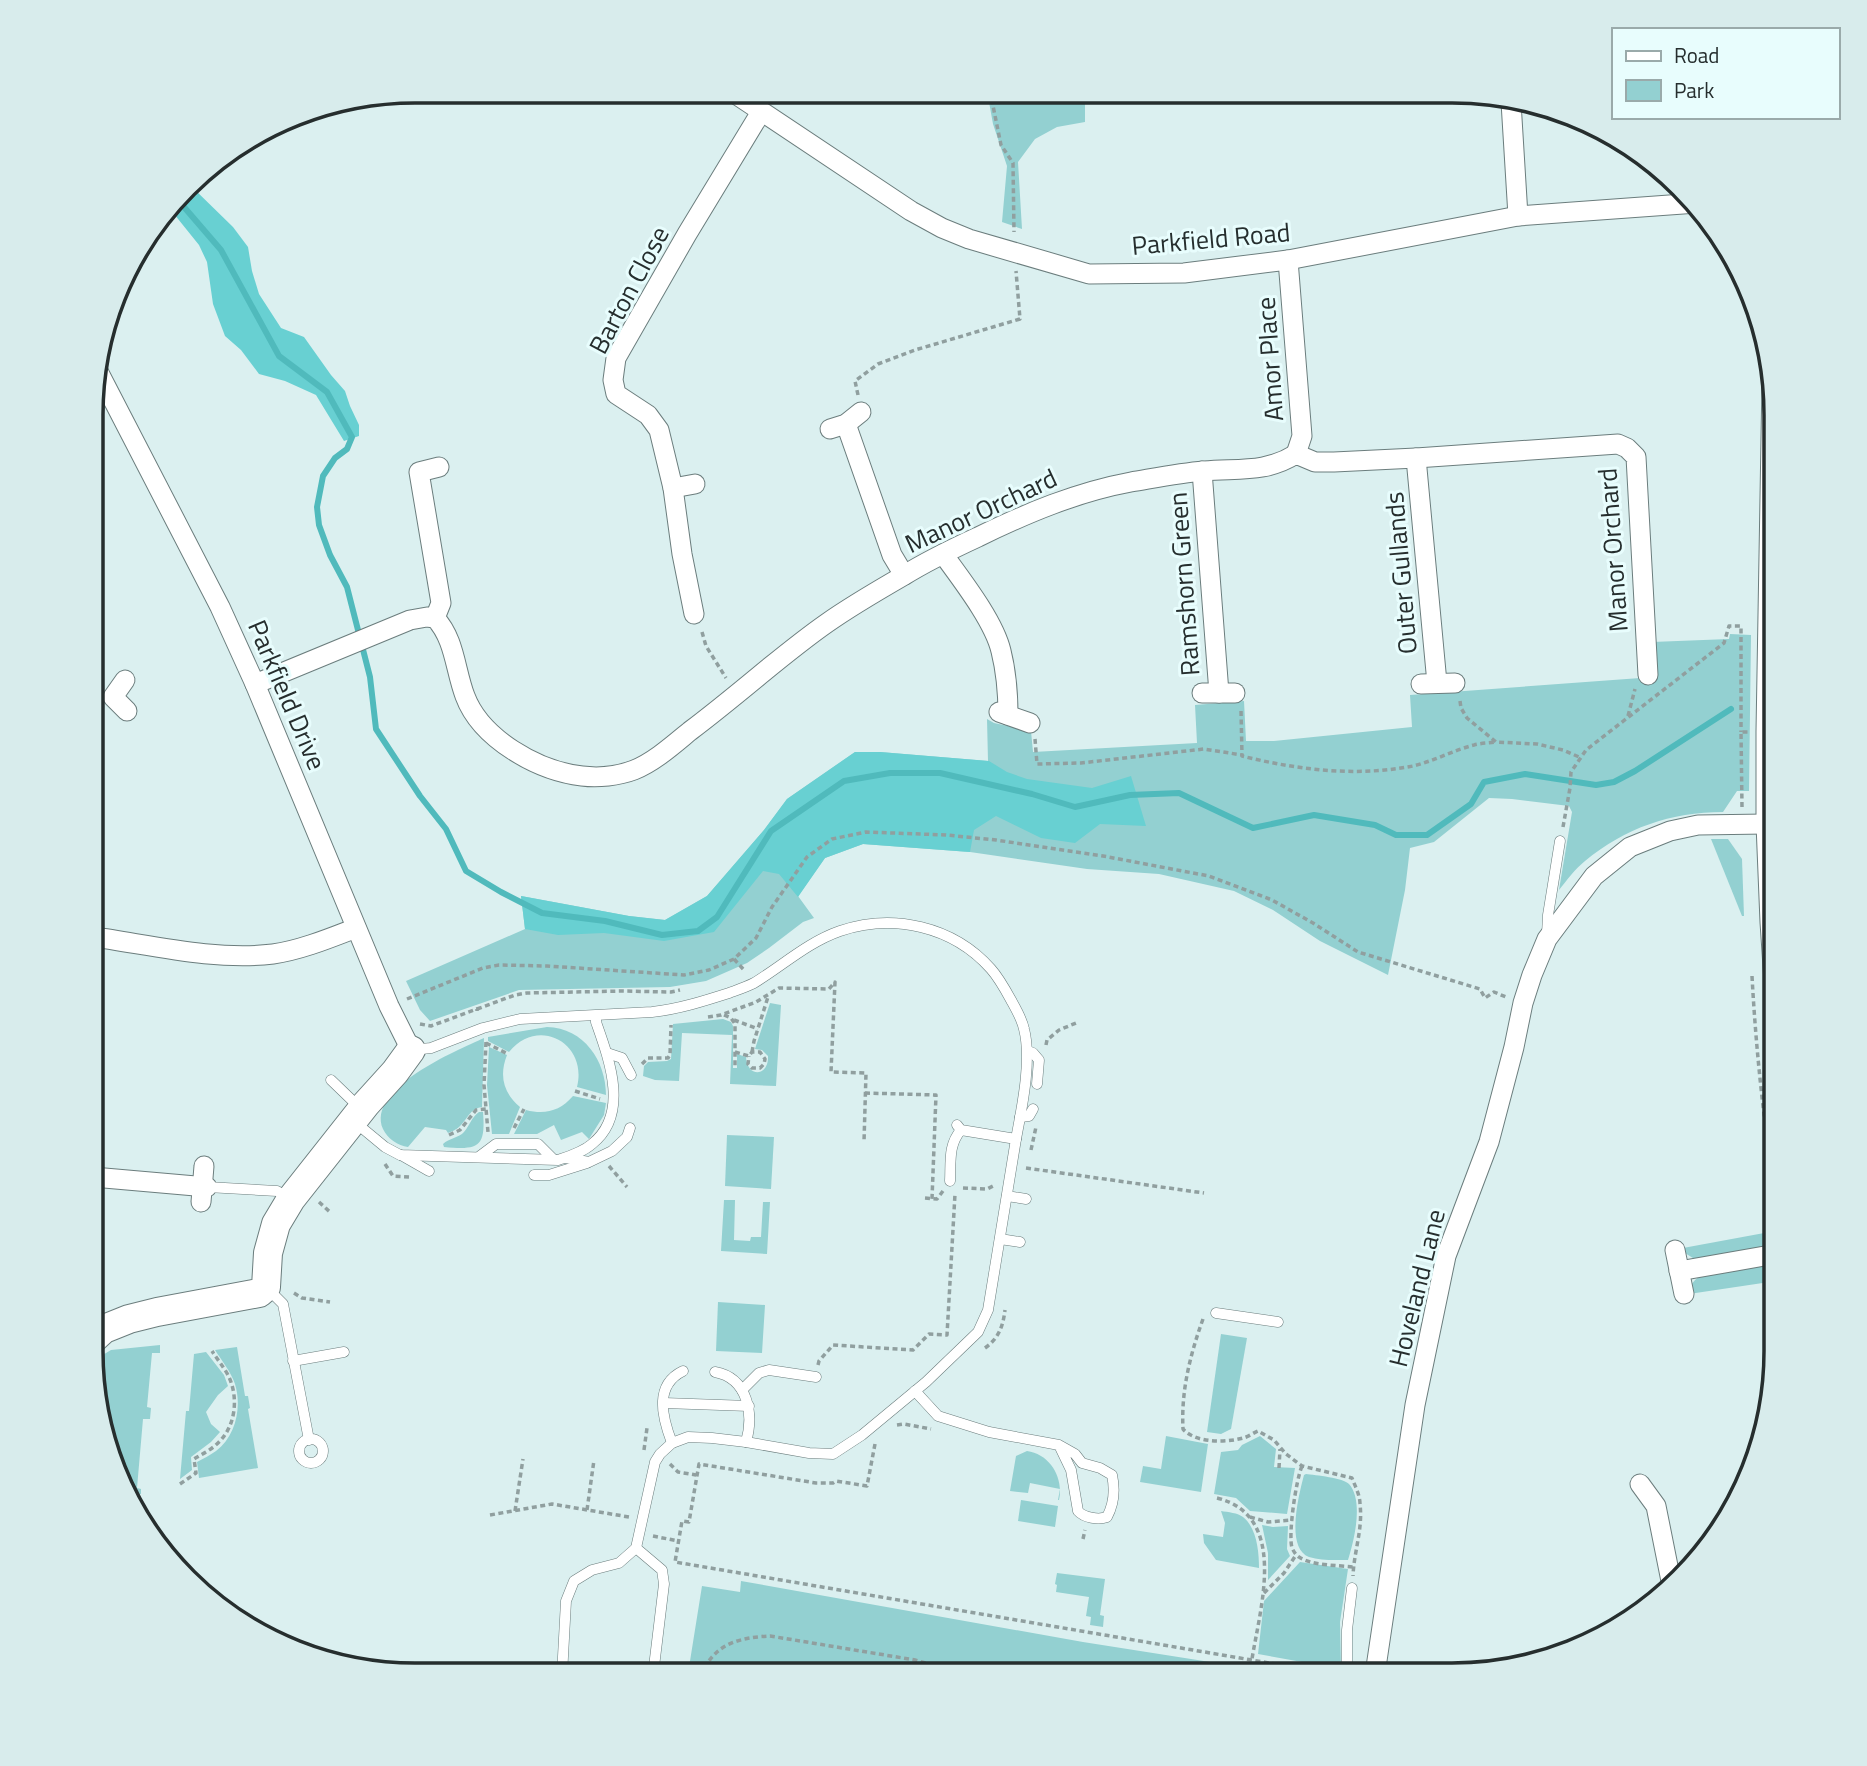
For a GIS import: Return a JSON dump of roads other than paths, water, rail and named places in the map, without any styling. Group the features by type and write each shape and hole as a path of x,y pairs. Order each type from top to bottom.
{"street":[{"name":"Parkfield Road","path":"748,103 911,211 942,228 969,239 1089,274 1184,274 1288,260 1518,216 1681,204"},
{"path":"1511,109 1518,216"},
{"name":"Barton Close","path":"694,614 673,488 659,430 648,415 616,394 613,380 616,358 761,112"},
{"name":"Amor Place","path":"1288,260 1301,436 1296,454"},
{"name":"Parkfield Drive","path":"105,384 220,607 255,684 401,1034 411,1050"},
{"path":"846,421 892,555 904,575"},
{"name":"Manor Orchard","path":"435,618 449,638 466,697 485,728 517,753 558,771 582,776 617,775 635,770 674,744 827,623 904,575 1029,512 1075,496 1129,482 1202,471 1265,468 1283,463 1296,454 1315,461 1334,462 1618,444 1636,457 1648,675"},
{"name":"Outer Gullands","path":"1416,458 1438,683"},
{"path":"255,684 419,618 435,618 441,603 419,472 439,467"},
{"name":"Ramshorn Green","path":"1202,471 1219,693"},
{"path":"673,488 695,484"},
{"path":"943,554 971,593 1001,649 1008,702 1003,714 1030,723"},
{"path":"112,702 125,680"},
{"path":"1547,939 1594,876 1630,846 1670,831 1698,825 1764,824"},
{"path":"103,938 226,956 252,955 274,954 298,948 356,928"},
{"name":"Hoveland Lane","path":"1377,1663 1415,1405 1446,1256 1489,1142 1523,1003 1547,939"},
{"path":"103,1330 129,1319 278,1288 268,1253 276,1224 291,1199 396,1072 411,1050"},
{"path":"103,1178 203,1192 204,1166"},
{"path":"1675,1250 1684,1294"},
{"path":"1679,1271 1764,1256"},
{"path":"1640,1484 1656,1506 1669,1573"}],"lane":[{"name":"Hoveland Lane","path":"1547,939 1548,915 1560,841"},
{"path":"411,1050 431,1048 483,1028 520,1018 671,1010 700,1003 750,985 804,950 841,931 891,922 932,929 981,958 1003,985 1024,1028 1028,1051 1020,1117 988,1310 978,1332 915,1391 862,1435 833,1454 809,1454 712,1438 688,1437 672,1443 655,1462 636,1548 619,1563 592,1570 574,1581 566,1601 563,1663"},
{"path":"596,1016 611,1069 614,1108 606,1129 590,1146 559,1159 550,1169 537,1175 561,1172 612,1151 627,1137 630,1128"},
{"path":"1028,1051 1039,1060 1037,1084"},
{"path":"607,1053 622,1058 631,1075"},
{"path":"331,1080 385,1147 429,1171"},
{"path":"1020,1117 1029,1116 1033,1110"},
{"path":"948,1184 951,1149 959,1128 1016,1139"},
{"path":"400,1155 480,1156 496,1144 538,1144 559,1159 589,1162"},
{"path":"203,1192 277,1191 291,1199"},
{"path":"1008,1191 1027,1199"},
{"path":"1000,1239 1020,1242"},
{"path":"278,1288 309,1440"},
{"path":"1216,1313 1278,1322"},
{"path":"293,1361 344,1352"},
{"path":"741,1390 759,1373 769,1370 816,1377"},
{"path":"672,1443 667,1429 664,1388 670,1379 683,1371"},
{"path":"715,1372 731,1378 747,1397 750,1420 747,1442"},
{"path":"915,1391 937,1416 989,1432 1059,1445 1075,1454 1082,1463 1100,1468 1111,1475 1114,1485 1112,1504 1107,1517 1081,1515 1078,1511 1071,1470 1059,1445"},
{"path":"664,1403 749,1406"},
{"path":"636,1548 662,1570 664,1584 654,1663"},
{"path":"1347,1663 1347,1630 1352,1588"}],"waterway":[{"path":"184,207 221,250 279,356 327,392 352,437 347,449 335,458 323,476 317,507 319,525 330,555 347,587 370,677 376,729 420,796 446,829 466,871 542,913 605,921 662,935 698,931 717,917 771,831 844,781 890,773 940,773 1032,794 1075,807 1130,795 1179,793 1253,828 1314,815 1375,825 1396,835 1427,835 1471,804 1484,782 1525,774 1596,785 1614,782 1731,709"}]}
